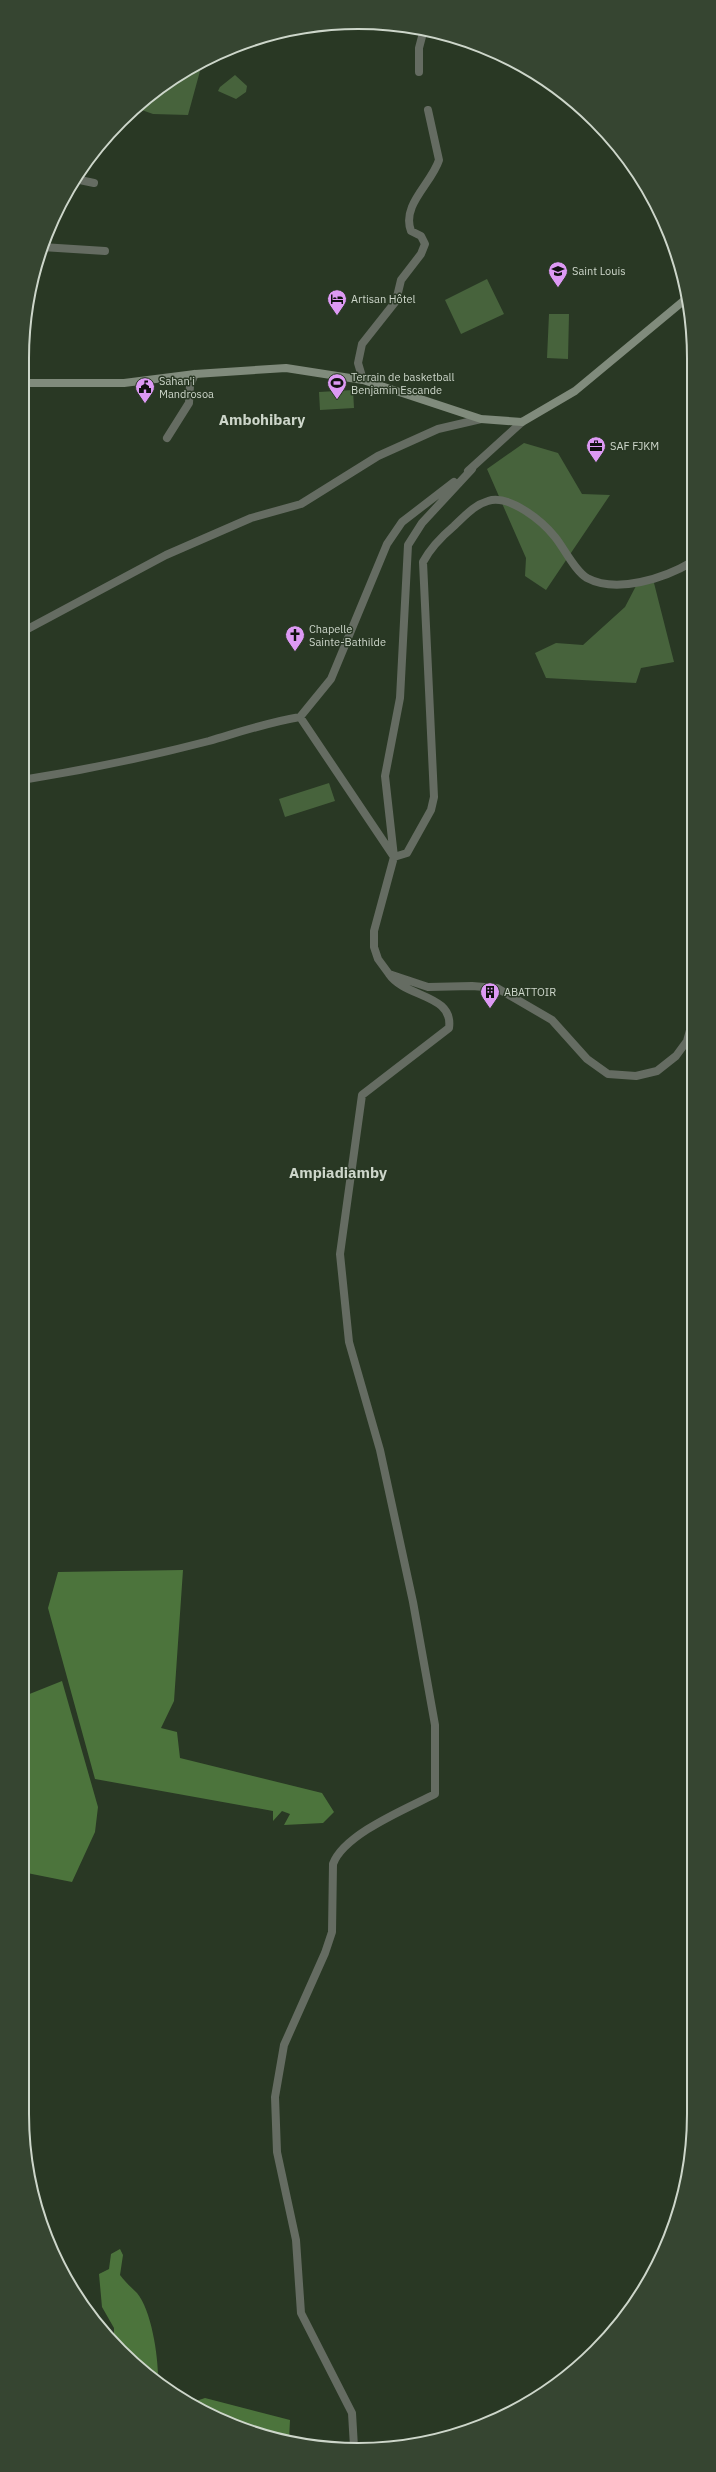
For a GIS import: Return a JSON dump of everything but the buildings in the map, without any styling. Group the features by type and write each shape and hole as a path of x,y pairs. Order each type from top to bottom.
{"street":[{"path":"419,72 419,48 422,35"},
{"path":"363,380 358,363 362,344 396,301 401,280 421,254 425,244 421,236 411,231 408,224 414,203 440,160 428,110"},
{"path":"81,180 94,182"},
{"path":"48,247 105,251"},
{"path":"354,2443 352,2413 301,2313 296,2240 277,2152 275,2097 284,2045 325,1953 332,1932 333,1864 336,1856 351,1840 434,1794 435,1725 413,1602 380,1450 349,1342 340,1254 362,1095 449,1028 450,1017 445,1007 394,982 378,959 374,947 374,931 394,857 385,776 400,698 408,545 422,523 472,469 522,422 575,392 682,302"},
{"path":"29,383 124,383 195,374 286,368 363,380 481,419 522,422"},
{"path":"167,438 190,403 190,385 195,374"},
{"path":"29,628 166,554 251,518 301,504 378,456 438,429 481,419"},
{"path":"29,779 97,768 210,740 270,721 300,716 331,678 387,544 402,522 472,469"},
{"path":"394,857 407,853 431,810 434,798 423,562 431,547 473,508 490,500 511,503 536,518 555,537 586,577 599,583 622,584 645,580 675,572 687,565"},
{"path":"300,716 394,857"},
{"path":"389,974 428,987 472,986 497,988 552,1020 587,1059 608,1074 636,1076 657,1071 676,1056 687,1042"}],"green space":[{"path":"200,71 188,115 153,114 142,110 175,84"},
{"path":"235,75 247,86 246,92 236,99 218,91 220,87"},
{"path":"487,279 504,314 461,334 445,300"},
{"path":"549,314 569,314 568,359 547,358"},
{"name":"Terrain de basketball Benjamin Escande","path":"353,390 354,408 320,410 319,392"},
{"path":"524,443 558,453 582,494 610,495 546,590 525,576 526,558 487,469"},
{"path":"654,583 674,662 641,668 636,683 546,678 535,653 556,643 583,645 625,607 637,584"},
{"path":"329,783 335,801 285,817 279,799"},
{"path":"183,1570 174,1701 161,1728 177,1732 180,1758 322,1793 334,1812 323,1823 284,1825 290,1814 282,1811 273,1821 273,1811 95,1779 48,1608 58,1572"},
{"path":"62,1681 98,1807 95,1832 72,1882 29,1873 29,1694"},
{"path":"120,2249 123,2255 120,2275 137,2293 147,2311 154,2336 158,2375 125,2347 114,2334 114,2328 102,2307 99,2274 109,2269 111,2254"},
{"path":"205,2398 290,2420 289,2436 252,2426 196,2401"}],"place":[{"name":"Saint Louis","path":"558,288"},
{"name":"Artisan Hôtel","path":"337,316"},
{"name":"Terrain de basketball Benjamin Escande","path":"337,400"},
{"name":"Sahan'i Mandrosoa","path":"145,404"},
{"name":"SAF FJKM","path":"596,463"},
{"name":"Chapelle Sainte-Bathilde","path":"295,652"},
{"name":"ABATTOIR","path":"490,1009"}],"district":[{"name":"Ambohibary","path":"262,420"},
{"name":"Ampiadiamby","path":"338,1173"}]}
